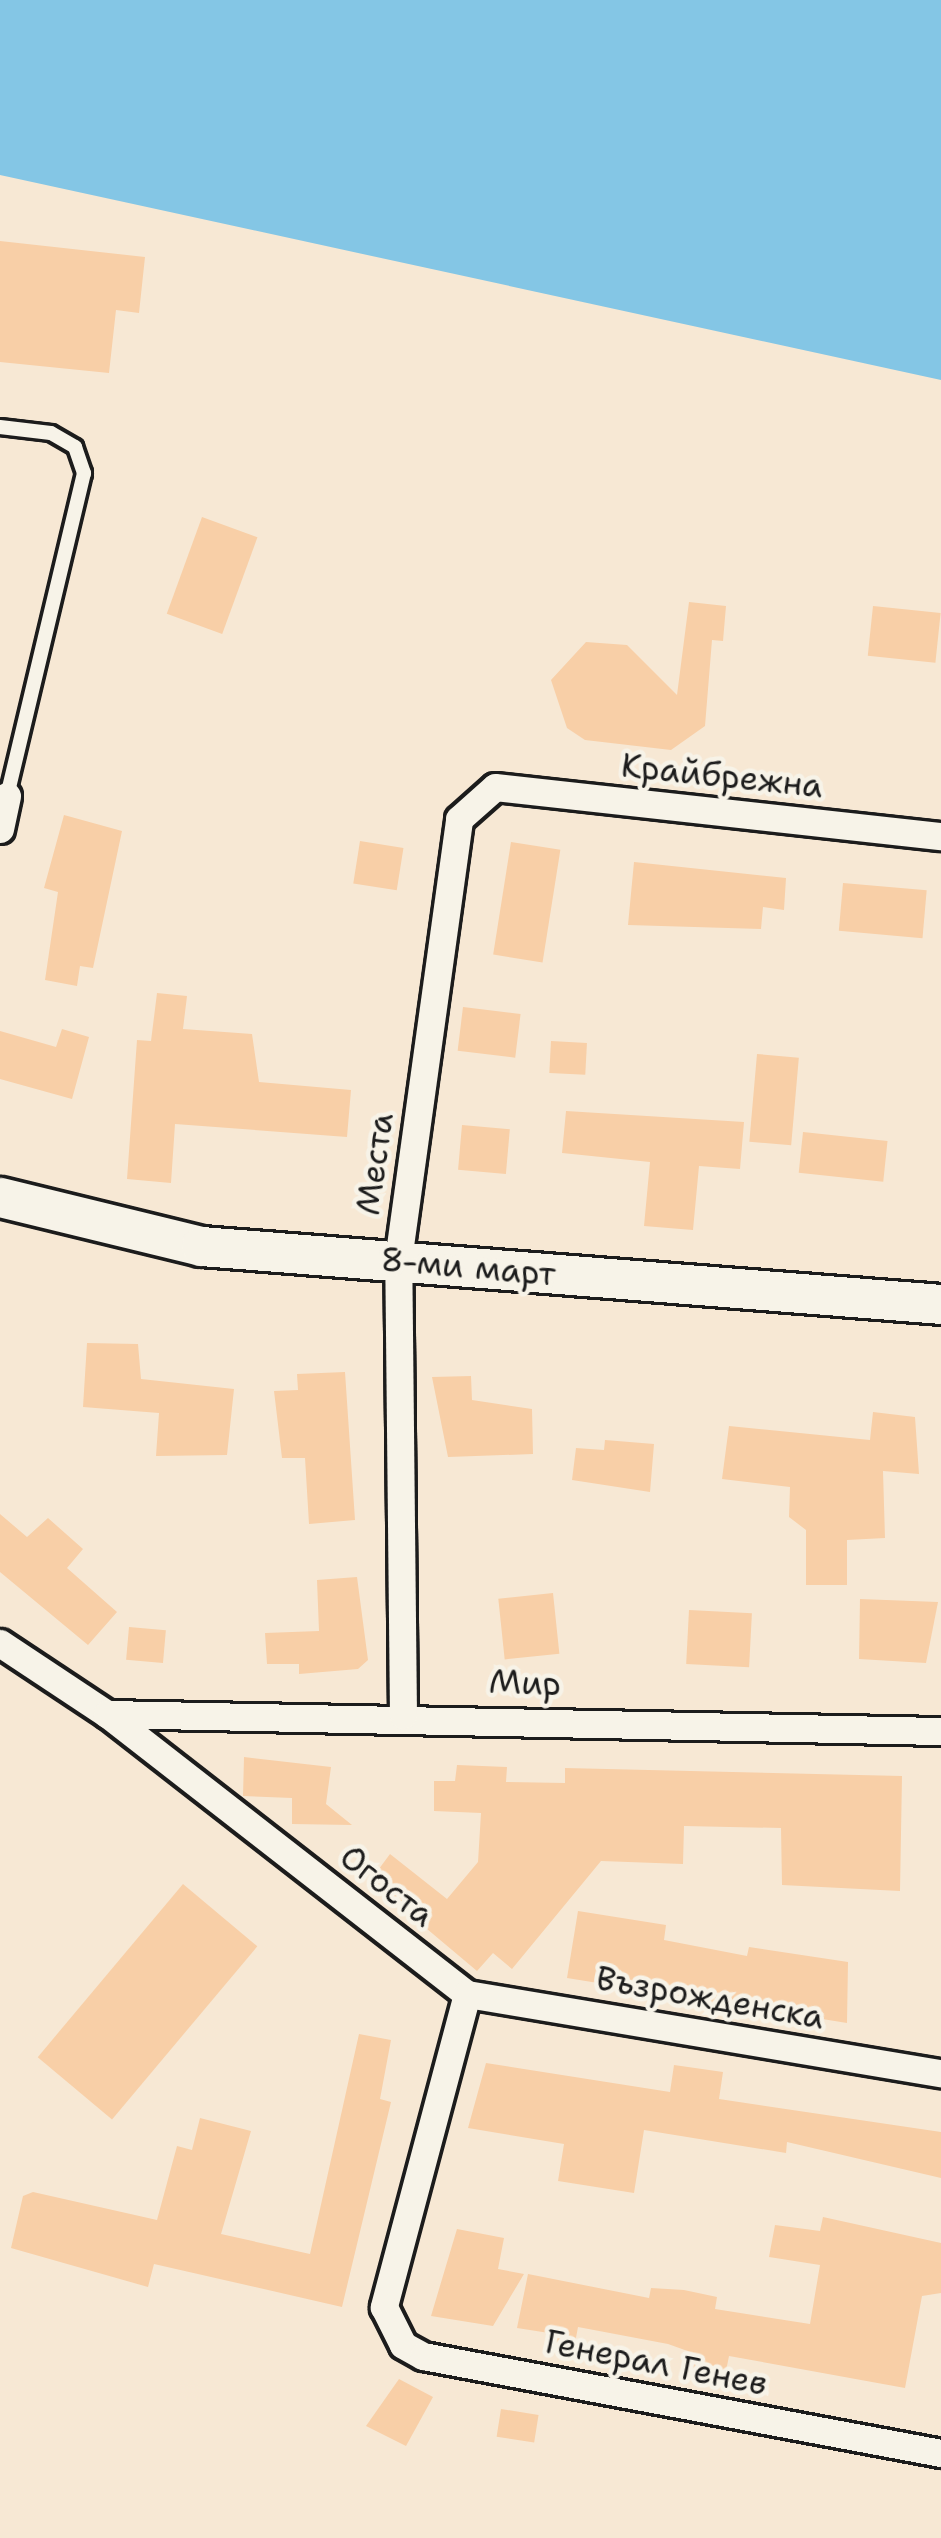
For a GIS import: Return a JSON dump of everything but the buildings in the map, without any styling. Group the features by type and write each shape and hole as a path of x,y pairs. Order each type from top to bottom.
{"main road":[{"name":"8-ми март","path":"0,1197 201,1246 941,1304"}],"street":[{"name":"Крайбрежна","path":"495,787 941,836"},
{"name":"Места","path":"403,1715 398,1260 459,819 495,787"},
{"path":"0,829 7,796"},
{"name":"Огоста","path":"0,1643 107,1714 467,1994"},
{"name":"Мир","path":"107,1714 403,1715 941,1731"},
{"name":"Възрожденска","path":"467,1994 941,2073"},
{"name":"Генерал Генев","path":"467,1994 384,2307 392,2334 423,2356 941,2453"}],"lane":[{"path":"0,427 51,433 75,447 84,473 7,796"}],"water":[{"path":"0,0 941,0 941,380 0,175"}]}
